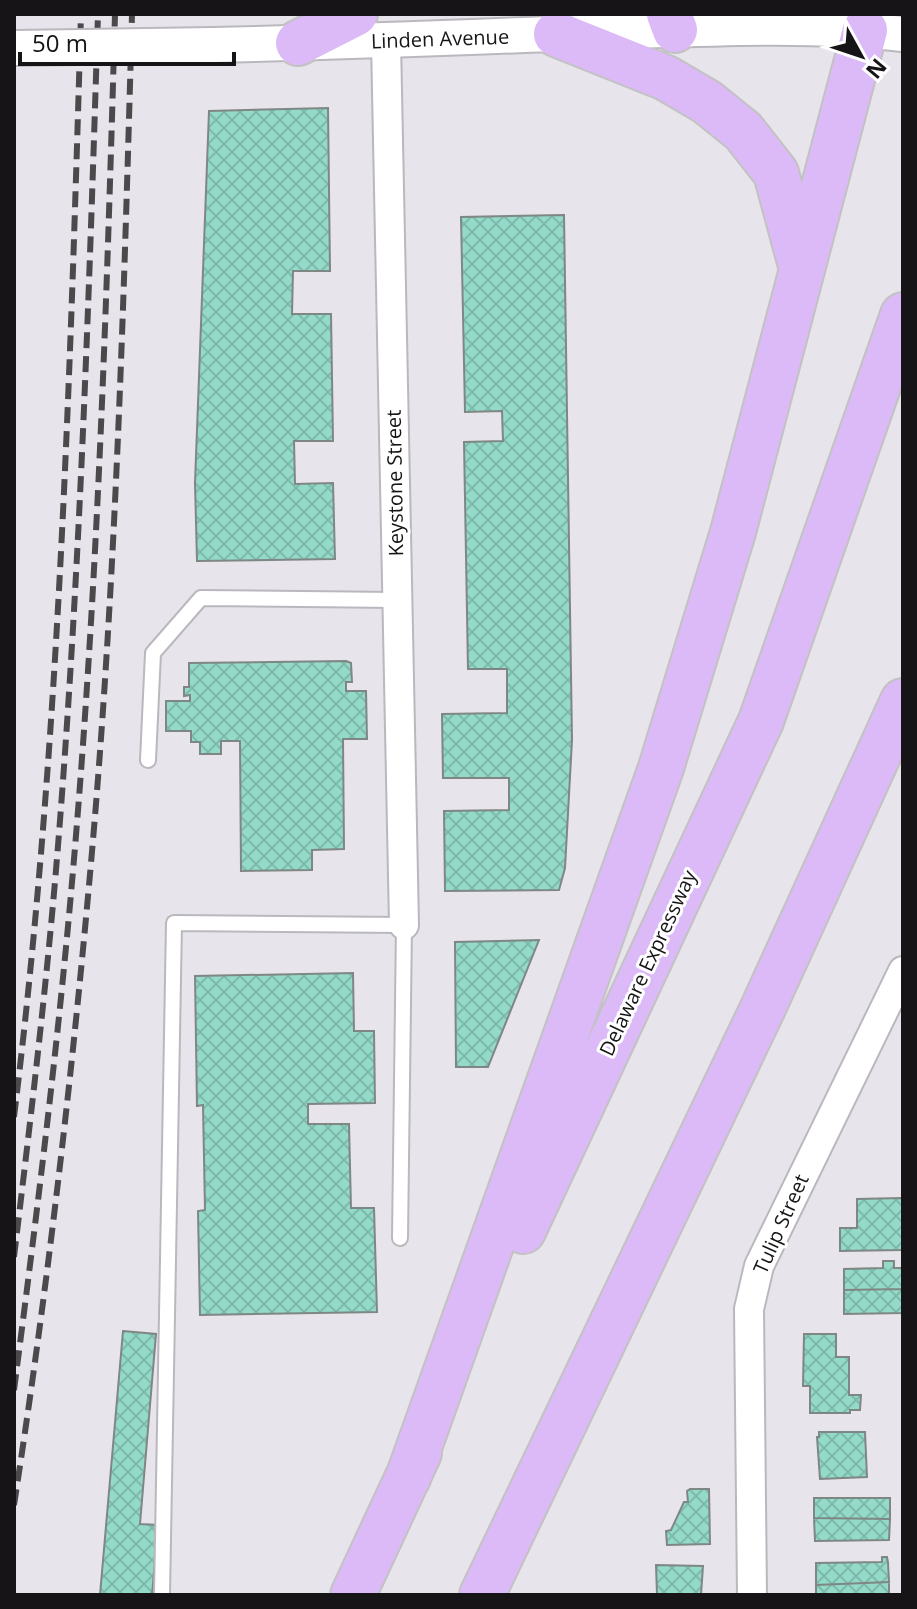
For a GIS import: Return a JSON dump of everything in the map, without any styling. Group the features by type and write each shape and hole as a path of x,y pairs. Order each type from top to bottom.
{"highway":[{"path":"298,43 370,28"},
{"path":"408,1478 661,768 774,385 801,266 890,28"},
{"path":"556,34 669,79 707,102 743,131 776,173 801,266"},
{"name":"Delaware Expressway","path":"353,1595 761,721 903,315"},
{"path":"482,1595 762,1010 903,701"}],"street":[{"name":"Linden Avenue","path":"370,28 556,34 672,22 890,28"},
{"name":"Keystone Street","path":"370,28 397,600 404,925"},
{"path":"14,48 298,43"},
{"name":"Tulip Street","path":"752,1595 749,1309 759,1266 903,971"}],"lane":[{"path":"148,760 153,653 201,598 397,600"},
{"path":"162,1595 174,923 404,925 400,1238"}],"building":[{"path":"328,108 330,271 293,271 292,314 331,314 333,441 294,441 295,484 333,483 335,559 197,561 195,483 209,111"},
{"path":"564,215 572,740 565,868 559,890 445,891 444,811 509,810 509,778 443,778 442,714 507,713 507,669 468,669 464,442 503,441 502,411 465,412 461,217"},
{"path":"189,663 351,663 352,682 346,682 346,691 366,691 367,739 343,739 344,849 312,850 312,870 241,871 240,741 221,741 221,754 200,754 200,742 191,742 191,731 166,731 166,701 190,701 190,695 184,696 184,687 189,687"},
{"path":"539,940 488,1067 456,1067 455,942"},
{"path":"353,973 354,1031 374,1031 375,1103 308,1104 308,1124 349,1124 351,1208 374,1208 377,1312 200,1315 198,1211 205,1210 203,1105 197,1106 195,976"},
{"path":"902,1198 903,1250 840,1251 840,1228 857,1228 857,1199"},
{"path":"883,1261 894,1261 894,1268 903,1268 903,1289 844,1290 844,1269 883,1268"},
{"path":"903,1289 903,1313 844,1314 844,1290"},
{"path":"123,1331 156,1334 140,1524 158,1525 152,1595 100,1595"},
{"path":"804,1334 836,1334 836,1357 849,1357 849,1395 861,1395 860,1410 810,1413 810,1386 803,1386"},
{"path":"819,1432 865,1432 867,1477 820,1479"},
{"path":"709,1489 710,1544 667,1545 666,1531 671,1530 684,1502 688,1502 687,1491"},
{"path":"814,1498 890,1498 890,1519 814,1518"},
{"path":"814,1518 890,1519 889,1540 815,1541"},
{"path":"882,1557 887,1557 889,1582 816,1585 816,1563 882,1562"},
{"path":"656,1565 703,1566 701,1595 657,1595"},
{"path":"889,1582 889,1595 816,1595 816,1585"}],"railway":[{"path":"14,1117 42,842 52,704 67,428 81,14"},
{"path":"14,1257 48,958 65,753 83,436 98,14"},
{"path":"14,1390 54,1059 82,754 100,437 115,14"},
{"path":"14,1505 67,1104 100,757 118,439 132,14"}]}
